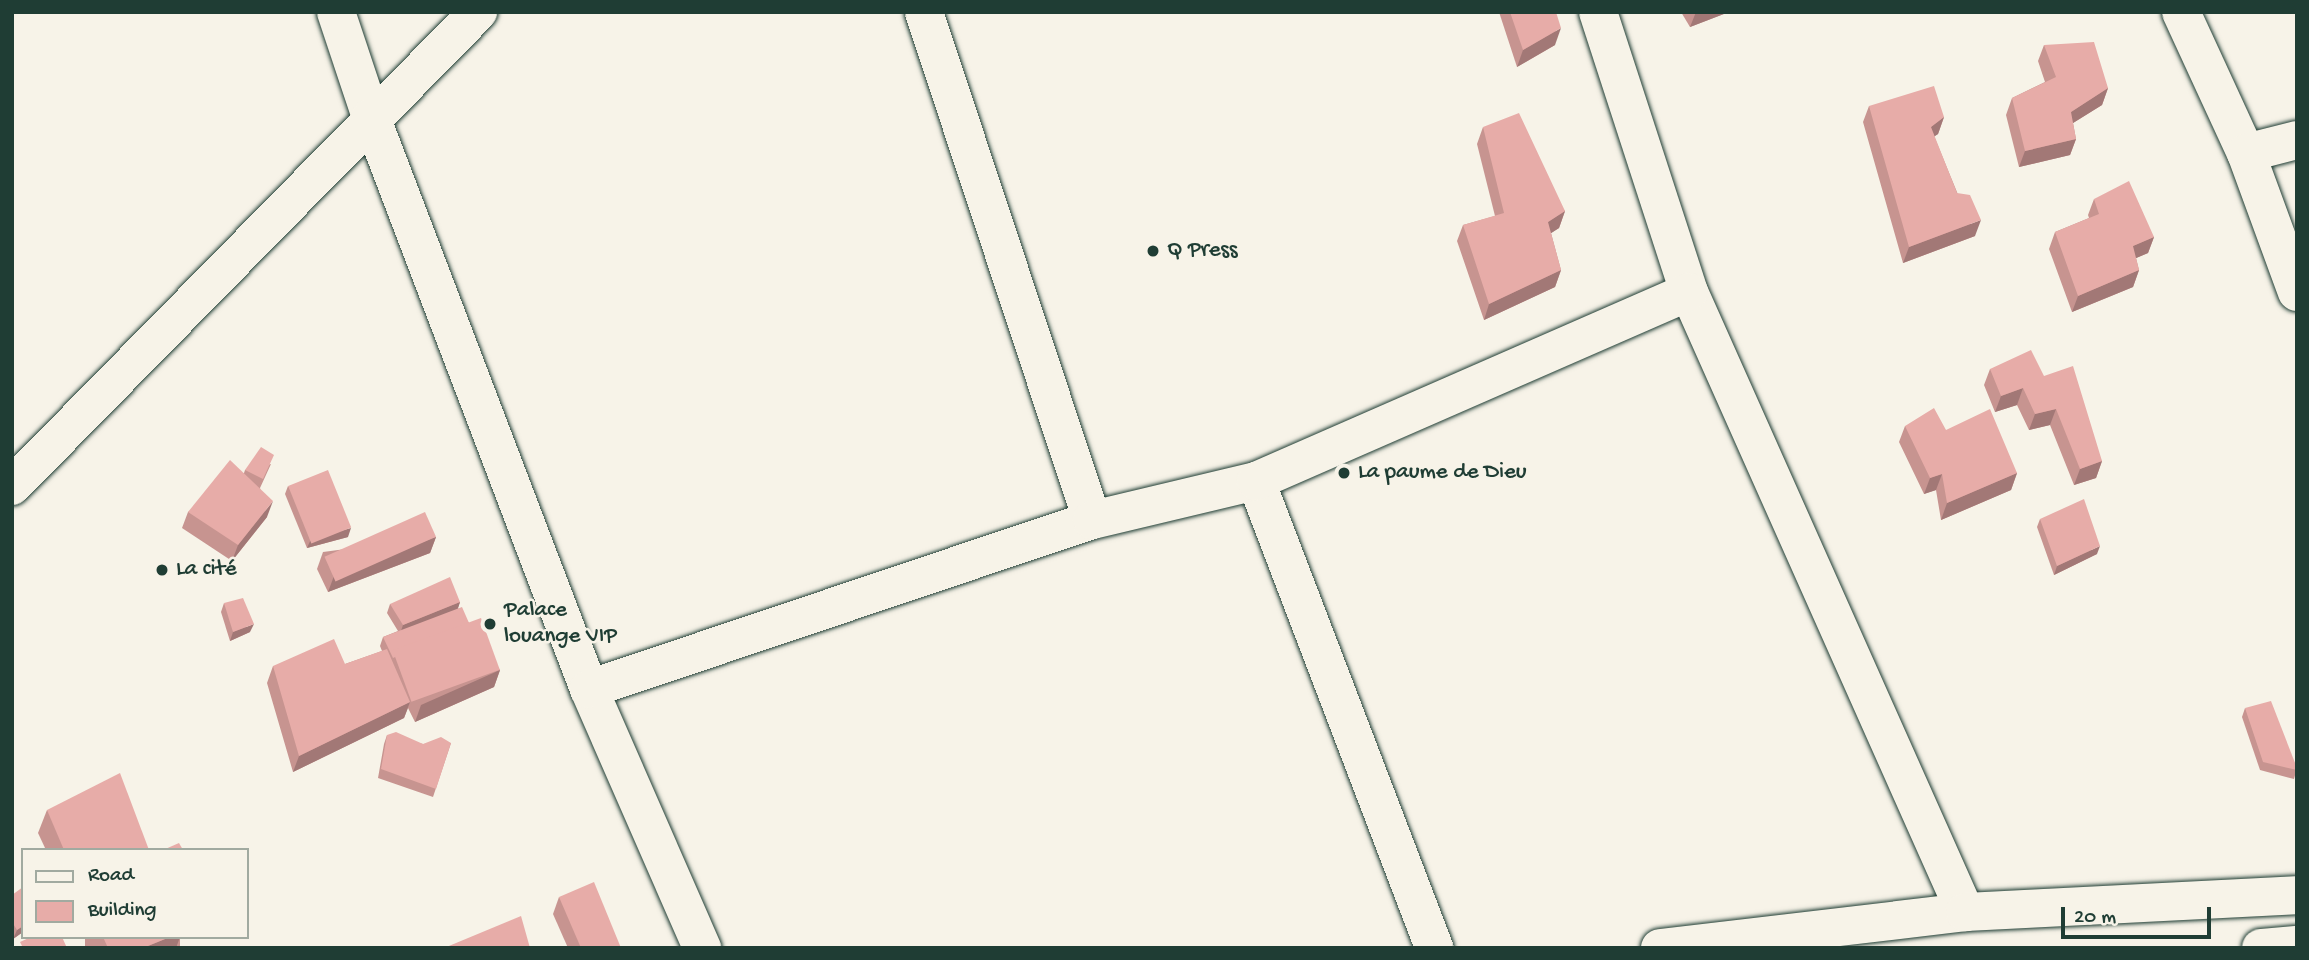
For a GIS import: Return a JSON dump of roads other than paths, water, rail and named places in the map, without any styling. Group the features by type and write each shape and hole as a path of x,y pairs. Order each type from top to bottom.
{"street":[{"path":"336,12 371,117 589,689 702,948"},
{"path":"12,486 371,117 478,12"},
{"path":"924,12 1092,520"},
{"path":"1598,12 1689,292 1965,912"},
{"path":"2181,12 2246,153 2297,292"},
{"path":"2246,153 2297,140"},
{"path":"589,689 1092,520 1256,481 1689,292"},
{"path":"1256,481 1434,948"},
{"path":"1660,948 1965,912 2297,895"},
{"path":"2261,948 2297,945"}],"place":[{"name":"Q Press","path":"1153,251"},
{"name":"La paume de Dieu","path":"1344,473"},
{"name":"La cité","path":"162,570"},
{"name":"Palace louange VIP","path":"490,624"}]}
